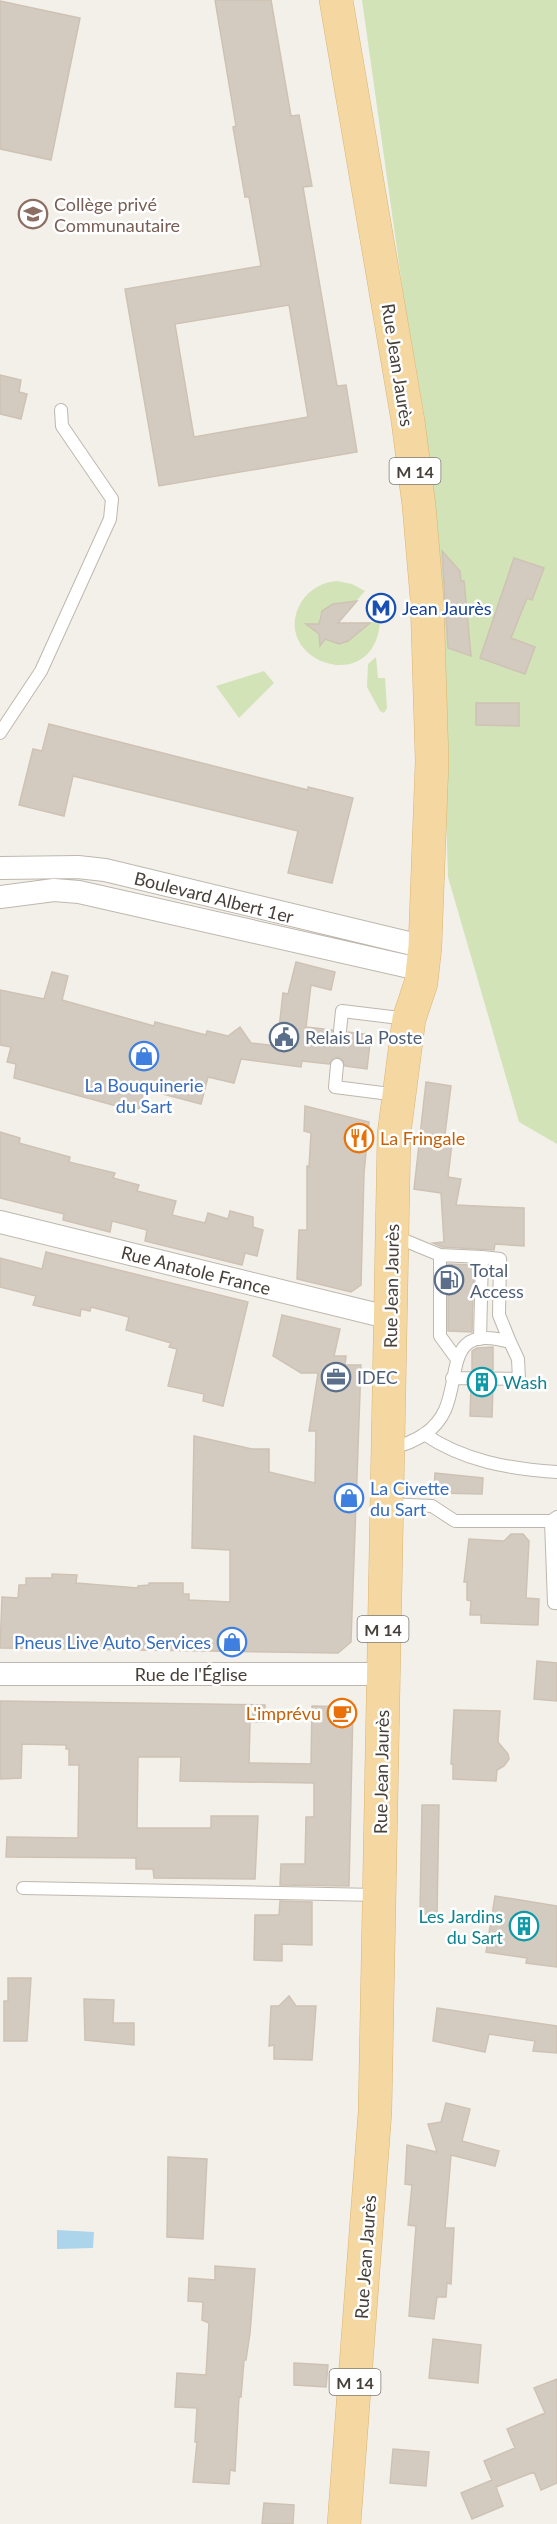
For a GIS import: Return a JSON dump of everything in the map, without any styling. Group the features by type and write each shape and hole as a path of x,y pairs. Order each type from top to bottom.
{"main road":[{"name":"Rue Jean Jaurès","path":"320,0 388,399 413,733 416,957"},
{"name":"Rue Jean Jaurès","path":"336,0 408,421 423,539 432,761 416,957 398,1095 392,1235 372,2171 344,2524"}],"street":[{"name":"Boulevard Albert 1er","path":"0,868 78,867 105,870 416,957"},
{"name":"Boulevard Albert 1er","path":"0,897 54,890 79,892 416,957"},
{"name":"Rue Anatole France","path":"0,1222 391,1318"},
{"name":"Rue de l'Église","path":"0,1674 382,1674"}],"lane":[{"path":"0,733 41,671 110,519 112,499 62,426 62,410"},
{"path":"340,1031 342,1011 409,1019"},
{"path":"337,1065 335,1087 398,1095"},
{"path":"392,1235 440,1255 500,1259 499,1315 518,1359 519,1379 452,1378"},
{"path":"440,1255 440,1336 456,1358"},
{"path":"480,1339 482,1257"},
{"path":"387,1449 411,1443 436,1424 446,1408 456,1358 473,1341 493,1337 510,1342"},
{"path":"424,1434 444,1447 479,1460 517,1469 557,1472"},
{"path":"386,1504 432,1506 455,1521 554,1519 554,1603 557,1603"},
{"path":"23,1888 378,1895"}],"green space":[{"path":"362,0 557,0 557,1144 519,1122 448,877 437,532 424,414 404,299"},
{"path":"337,581 352,584 365,591 351,607 333,604 322,611 319,627 327,639 333,642 348,640 355,635 359,623 380,622 373,646 360,660 343,665 325,662 309,654 298,640 295,622 302,601 309,593 322,585"},
{"path":"376,657 378,678 385,678 387,708 384,713 380,711 367,687 368,664"},
{"path":"264,671 274,683 239,718 216,686"}],"water":[{"path":"57,2230 94,2232 93,2248 57,2249"}],"building":[{"path":"215,0 271,0 291,116 299,115 312,186 303,187 337,386 346,385 357,452 159,486 125,289 261,266 249,197 245,197 233,127 236,126","holes":["289,305 308,417 194,437 175,324"]},
{"path":"0,1 80,18 51,160 0,149"},
{"path":"0,375 21,380 19,392 27,394 21,419 0,414"},
{"path":"442,551 460,571 461,581 464,581 471,656 448,648"},
{"path":"514,558 544,568 532,600 527,598 511,638 535,647 525,674 480,658"},
{"path":"357,601 338,623 370,623 348,641 339,644 325,639 320,646 319,634 306,624 319,624 322,611 333,604"},
{"path":"476,703 519,703 519,726 476,725"},
{"path":"49,724 308,790 308,787 353,798 332,883 288,873 298,831 73,776 64,816 19,805 33,749 42,751"},
{"path":"296,962 335,972 331,990 311,985 306,1027 332,1030 339,1039 344,1038 348,1032 371,1035 367,1069 345,1066 342,1059 337,1057 329,1064 302,1061 301,1067 241,1059 234,1083 208,1077 201,1104 144,1089 140,1109 125,1105 124,1108 14,1078 16,1064 7,1062 11,1047 0,1045 0,990 44,999 52,972 68,976 62,1000 154,1026 155,1022 206,1035 207,1031 228,1036 240,1027 251,1043 277,1046 283,993 288,994"},
{"path":"426,1082 451,1086 444,1142 452,1143 448,1177 461,1179 456,1205 524,1208 524,1246 495,1244 494,1250 442,1247 433,1243 444,1242 441,1193 414,1189"},
{"path":"305,1106 369,1122 364,1173 361,1285 351,1292 297,1279 299,1230 307,1230 307,1166 309,1167 311,1133 304,1131"},
{"path":"0,1132 20,1138 19,1143 70,1157 69,1162 115,1173 113,1178 139,1185 137,1191 176,1201 172,1215 205,1223 208,1213 228,1219 230,1211 253,1217 253,1227 263,1230 257,1256 245,1253 242,1265 145,1241 147,1230 112,1221 110,1232 63,1220 64,1214 0,1198"},
{"path":"46,1252 248,1302 223,1406 203,1401 204,1394 168,1386 177,1349 169,1347 171,1343 126,1330 129,1317 91,1307 90,1311 81,1309 80,1316 33,1305 36,1296 0,1287 0,1258 42,1269"},
{"path":"448,1264 474,1265 472,1332 448,1331"},
{"path":"282,1315 340,1329 334,1356 346,1356 345,1365 361,1365 351,1642 338,1653 0,1648 2,1597 18,1598 19,1585 26,1585 26,1578 52,1578 52,1574 77,1575 76,1583 138,1588 138,1586 149,1585 149,1583 183,1583 183,1594 189,1594 189,1600 230,1602 230,1550 192,1548 194,1436 252,1449 269,1449 269,1472 315,1483 316,1431 309,1431 318,1373 301,1373 273,1356"},
{"path":"493,1347 493,1370 472,1370 472,1351 477,1348"},
{"path":"471,1387 493,1387 492,1417 470,1416"},
{"path":"435,1473 483,1478 482,1494 434,1493"},
{"path":"511,1534 523,1534 529,1541 526,1598 539,1599 538,1625 481,1623 481,1615 470,1615 471,1601 467,1600 467,1582 464,1582 469,1539 504,1541"},
{"path":"537,1661 557,1663 557,1701 534,1699"},
{"path":"0,1701 265,1705 265,1722 250,1722 249,1763 311,1764 312,1706 353,1707 349,1886 280,1885 281,1864 305,1864 306,1817 314,1817 314,1783 180,1781 181,1757 138,1757 137,1828 211,1828 211,1816 258,1816 255,1879 154,1878 153,1869 136,1869 136,1858 6,1857 7,1837 78,1838 79,1765 69,1765 69,1749 66,1749 66,1745 22,1744 21,1778 0,1779"},
{"path":"454,1710 500,1711 498,1742 508,1754 509,1759 497,1770 496,1781 453,1779 453,1764 451,1764"},
{"path":"422,1805 439,1805 437,1914 420,1914"},
{"name":"Les Jardins du Sart","path":"495,1896 557,1906 557,1967 526,1963 527,1958 486,1952"},
{"path":"280,1901 312,1902 312,1945 282,1944 282,1961 254,1960 255,1915 279,1915"},
{"path":"8,1978 31,1978 27,2041 4,2041 4,2001 8,2001"},
{"path":"289,1996 296,2006 316,2006 312,2060 274,2059 274,2045 269,2046 271,2006 279,2006"},
{"path":"84,1999 114,2000 113,2023 134,2023 134,2045 85,2040"},
{"path":"437,2008 557,2026 557,2053 533,2051 535,2041 489,2034 485,2052 433,2041"},
{"path":"446,2103 470,2109 462,2141 499,2151 495,2166 451,2155 445,2228 454,2228 451,2284 447,2283 446,2297 437,2297 434,2319 409,2316 416,2226 408,2225 412,2185 405,2184 407,2145 437,2152 428,2124 441,2122"},
{"path":"168,2157 207,2159 203,2239 167,2237"},
{"path":"215,2266 255,2269 250,2333 246,2360 244,2360 241,2397 239,2397 235,2471 230,2470 229,2484 193,2482 197,2442 195,2442 197,2408 175,2407 177,2373 206,2375 209,2323 202,2320 203,2302 188,2301 189,2278 215,2280"},
{"path":"433,2339 481,2345 478,2383 429,2378"},
{"path":"294,2363 328,2365 326,2387 294,2385"},
{"path":"557,2379 557,2483 541,2490 534,2472 496,2487 503,2506 472,2519 461,2493 492,2480 484,2461 515,2448 507,2429 545,2413 534,2388"},
{"path":"393,2449 429,2452 426,2486 390,2483"},
{"path":"264,2503 294,2505 293,2524 262,2524"}],"place":[{"name":"Collège privé Communautaire","path":"33,214"},
{"name":"Jean Jaurès","path":"381,608"},
{"name":"Relais La Poste","path":"284,1037"},
{"name":"La Bouquinerie du Sart","path":"144,1056"},
{"name":"La Fringale","path":"359,1138"},
{"name":"Total Access","path":"449,1280"},
{"name":"IDEC","path":"336,1377"},
{"name":"Wash","path":"482,1382"},
{"name":"La Civette du Sart","path":"349,1498"},
{"name":"Pneus Live Auto Services","path":"232,1642"},
{"name":"L'imprévu","path":"342,1713"},
{"name":"Les Jardins du Sart","path":"524,1926"}]}
